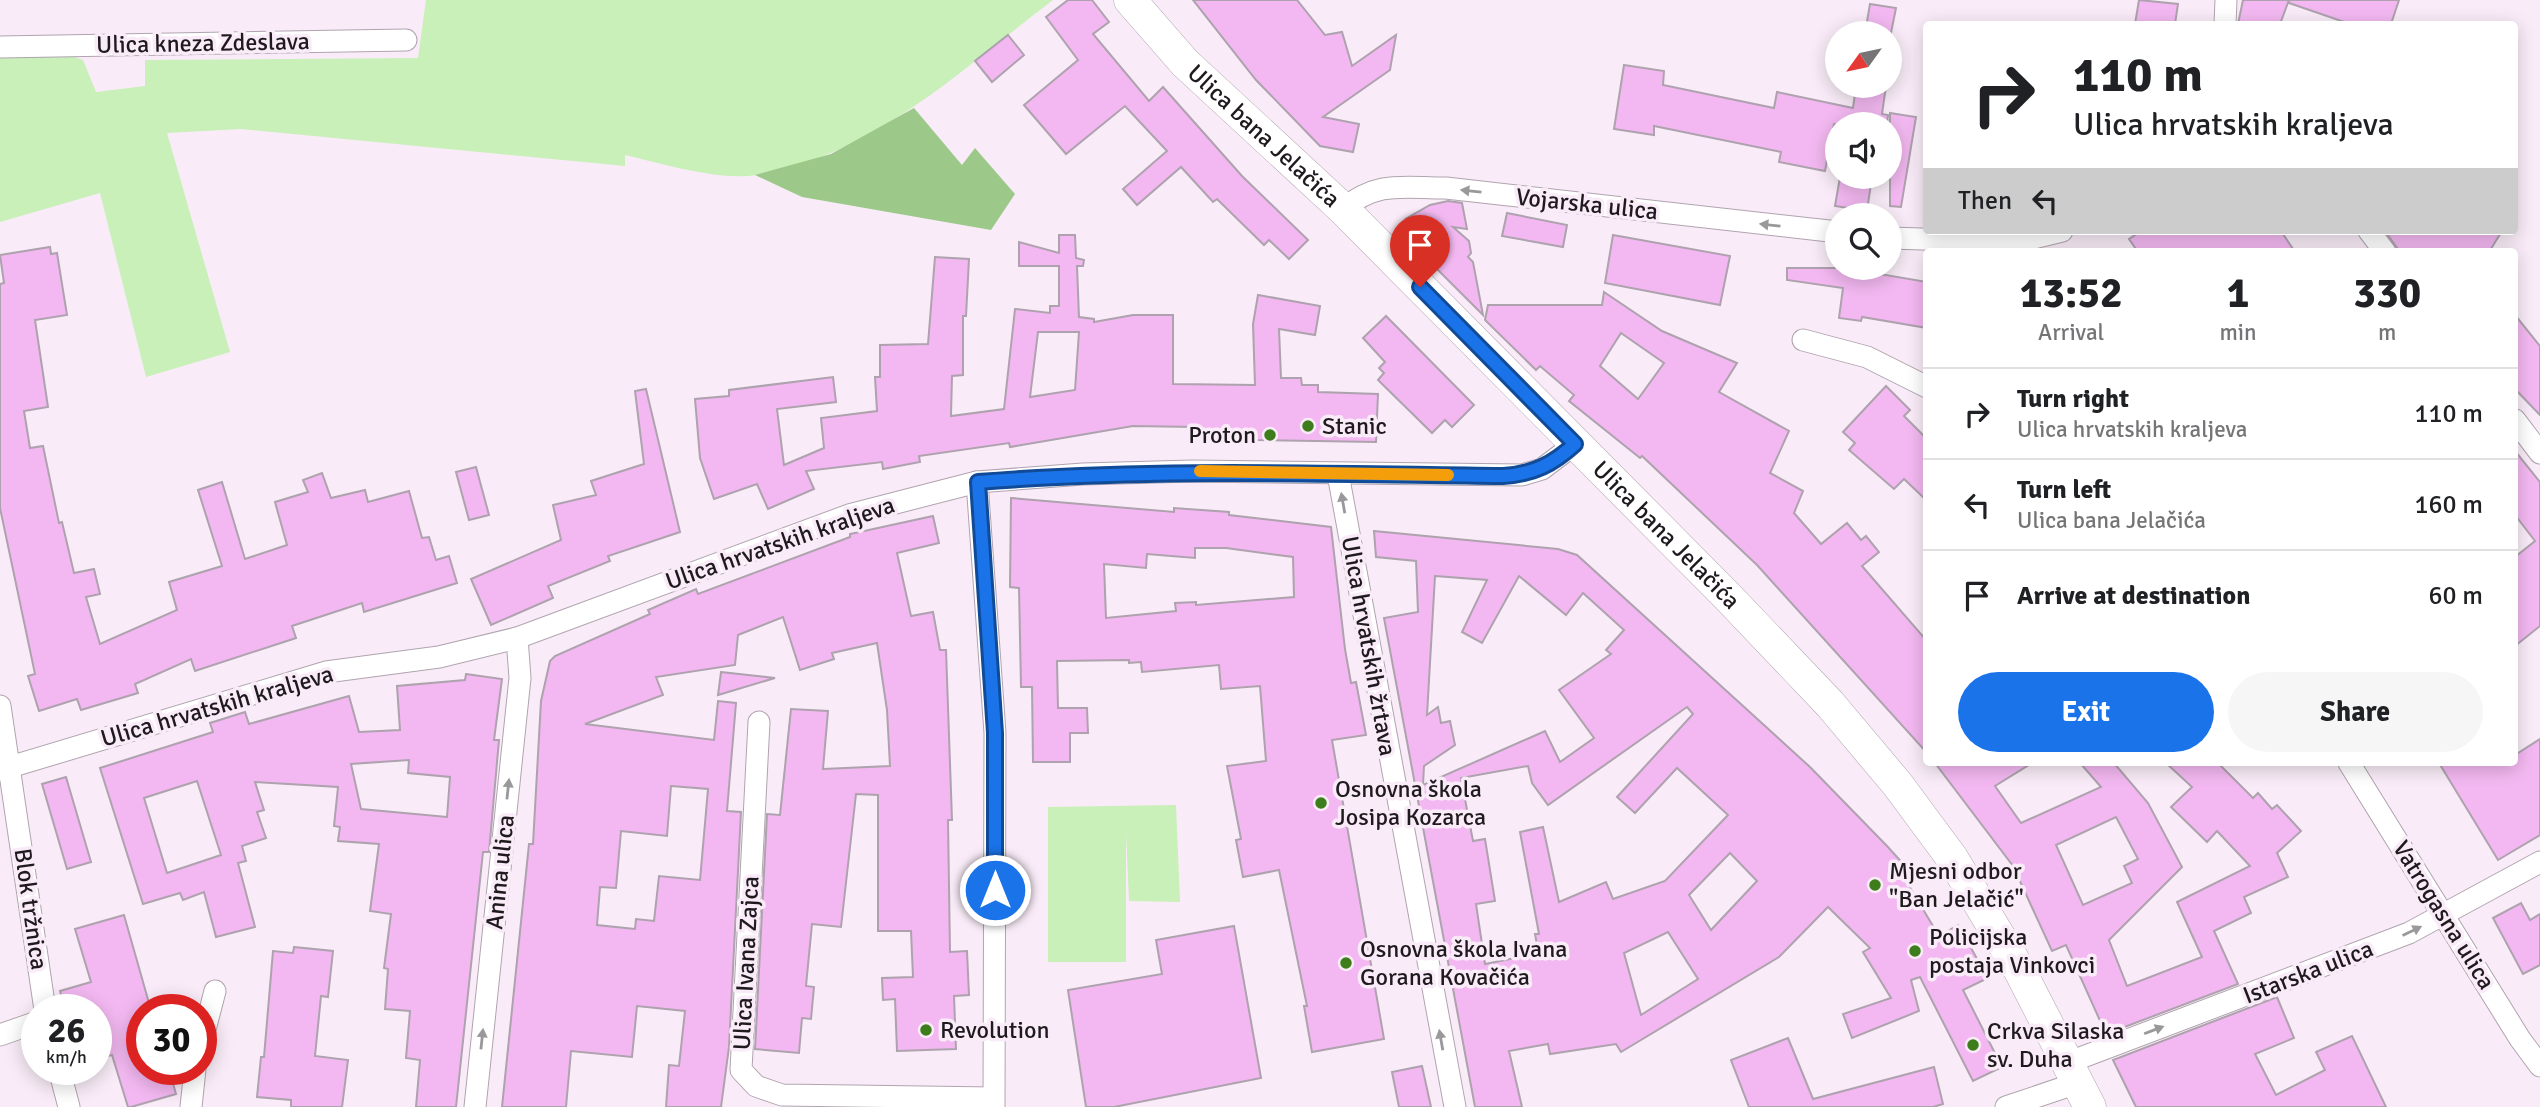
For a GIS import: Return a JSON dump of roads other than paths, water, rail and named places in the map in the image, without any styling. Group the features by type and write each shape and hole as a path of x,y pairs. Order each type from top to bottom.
{"main road":[{"name":"Ulica bana Jelačića","path":"1130,0 1185,63 1343,208 1812,685 1898,785 1952,858 1990,919 2078,1084"}],"street":[{"path":"2225,21 2226,0"},
{"name":"Ulica kneza Zdeslava","path":"0,47 406,40"},
{"name":"Vojarska ulica","path":"1343,208 1363,192 1386,188 1446,188 1825,231"},
{"path":"1902,238 2018,242 2046,235"},
{"path":"1803,340 1867,357 1923,385"},
{"path":"2518,424 2540,453"},
{"name":"Ulica hrvatskih kraljeva","path":"5,768 326,671 439,657 517,638 849,515 978,482 1083,474 1192,471 1522,475 1542,469 1575,444"},
{"name":"Ulica hrvatskih žrtava","path":"1338,474 1455,1107"},
{"path":"978,482 995,733 993,1103"},
{"name":"Anina ulica","path":"475,1107 520,678 517,638"},
{"name":"Blok tržnica","path":"0,706 5,768 43,994"},
{"name":"Ulica Ivana Zajca","path":"759,722 741,1070 756,1086 782,1095 993,1103"},
{"name":"Vatrogasna ulica","path":"2351,766 2520,1040 2540,1066"},
{"name":"Istarska ulica","path":"2006,1107 2078,1084 2409,933 2540,862"},
{"path":"0,1035 21,1028"},
{"path":"63,1085 69,1107"},
{"path":"191,1107 193,1085"}],"place":[{"name":"Stanic","path":"1308,426"},
{"name":"Proton","path":"1270,435"},
{"name":"Osnovna škola Josipa Kozarca","path":"1321,803"},
{"name":"Mjesni odbor \"Ban Jelačić\"","path":"1875,885"},
{"name":"Policijska postaja Vinkovci","path":"1915,951"},
{"name":"Osnovna škola Ivana Gorana Kovačića","path":"1346,963"},
{"name":"Revolution","path":"926,1030"},
{"name":"Crkva Silaska sv. Duha","path":"1973,1045"}]}
